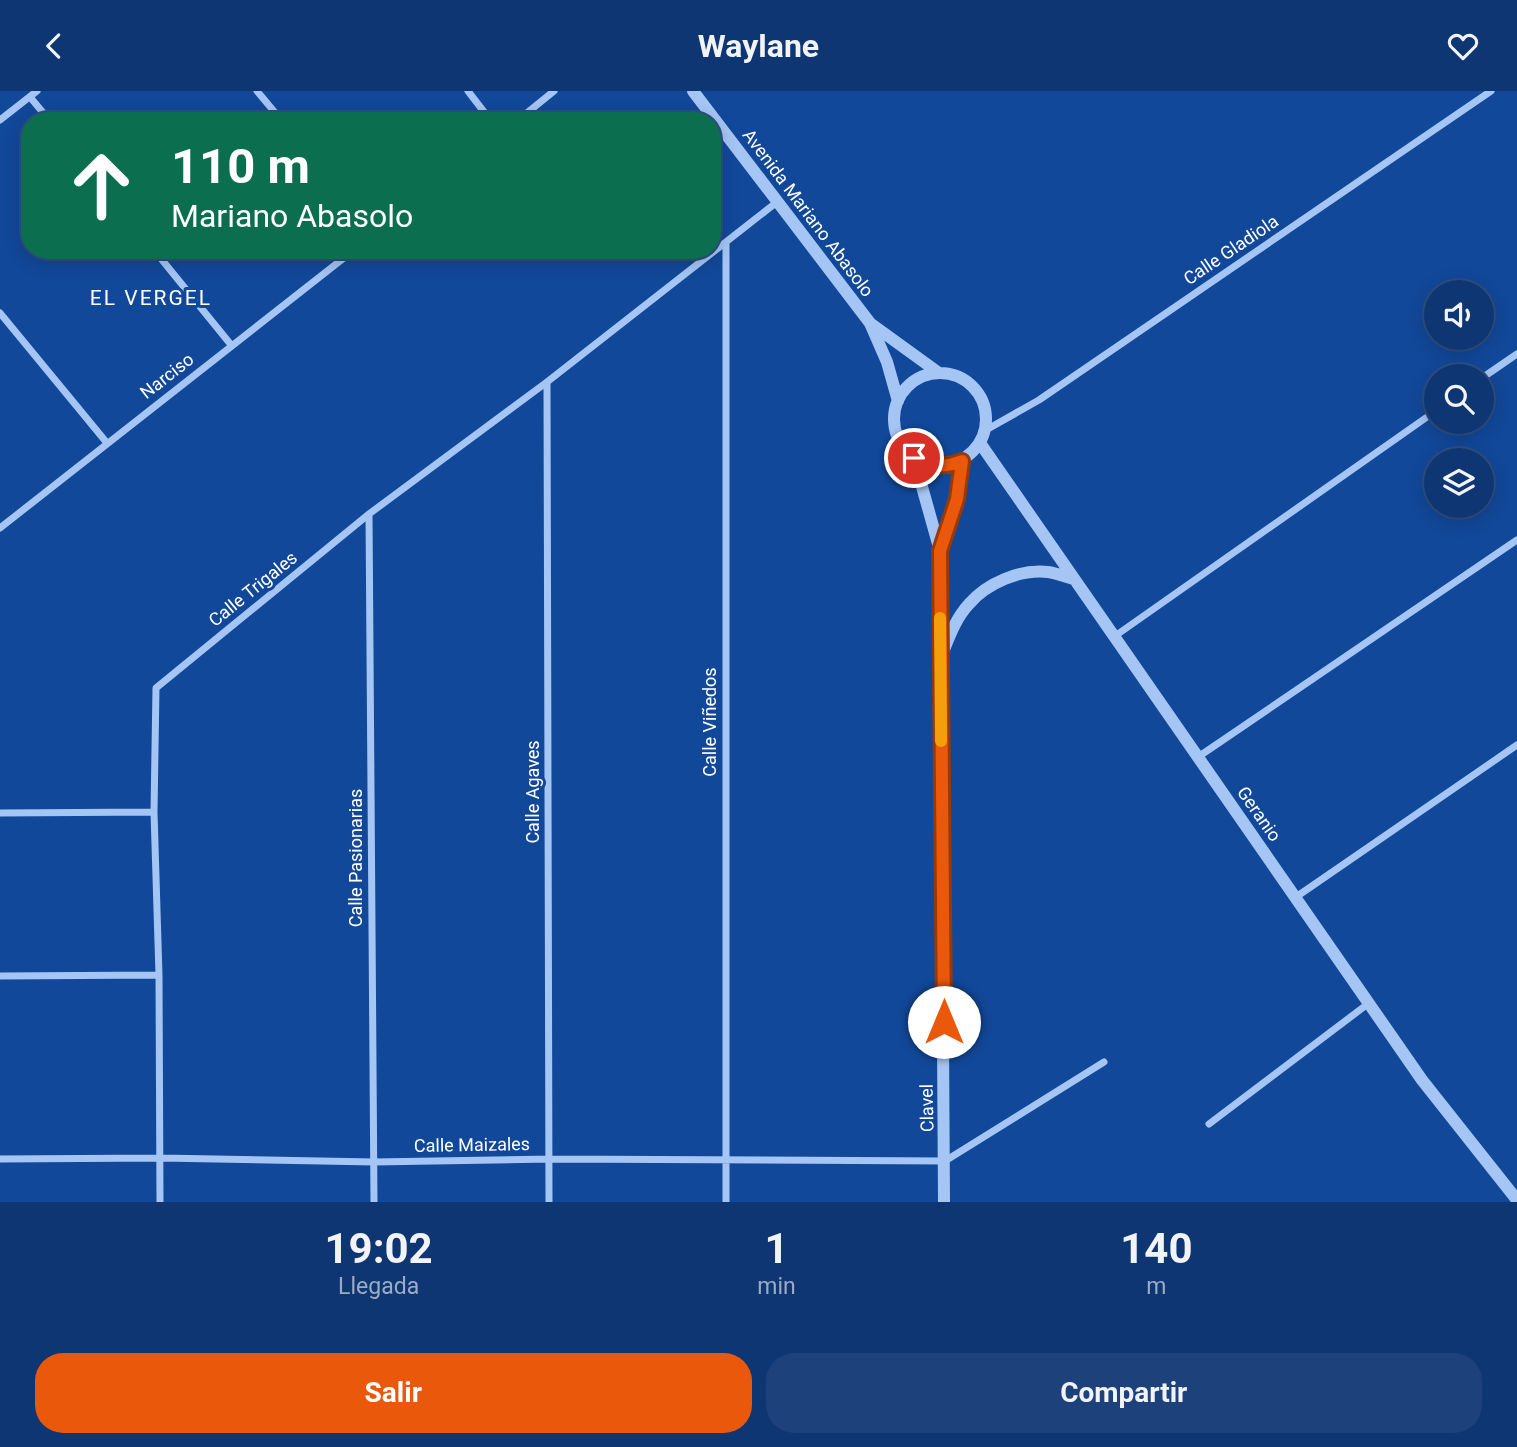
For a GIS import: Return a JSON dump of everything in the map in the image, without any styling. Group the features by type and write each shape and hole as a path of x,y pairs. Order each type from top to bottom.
{"street":[{"path":"257,91 274,112"},
{"path":"468,91 484,112"},
{"path":"528,112 554,91"},
{"name":"Avenida Mariano Abasolo","path":"693,91 709,112"},
{"name":"Calle Gladiola","path":"986,430 1039,400 1491,91"},
{"path":"0,120 34,94 45,112"},
{"name":"Avenida Mariano Abasolo","path":"721,128 870,323"},
{"name":"Calle Trigales","path":"721,247 777,202"},
{"name":"Calle Viñedos","path":"726,243 726,1202"},
{"path":"161,259 232,346"},
{"name":"Narciso","path":"0,528 343,259"},
{"name":"Calle Trigales","path":"160,1202 159,975 154,812 156,688 369,515 705,259"},
{"path":"0,313 107,443"},
{"path":"870,323 939,373"},
{"path":"870,323 887,362 898,401"},
{"path":"1494,369 1517,353"},
{"path":"939,373 953,374 966,380 977,390 984,402 986,430 980,443 962,461 937,466 914,458 897,437 894,424 898,401 905,389 915,380 939,373"},
{"name":"Calle Agaves","path":"547,382 549,1202"},
{"path":"1115,636 1424,419"},
{"name":"Geranio","path":"980,443 1422,1080 1517,1200"},
{"path":"914,458 940,551"},
{"path":"940,551 957,499 962,461"},
{"name":"Calle Pasionarias","path":"369,515 374,1202"},
{"path":"1198,757 1517,540"},
{"name":"Clavel","path":"940,551 944,1202"},
{"path":"940,659 953,627 969,603 992,585 1018,574 1046,572 1074,579"},
{"path":"1296,897 1517,744"},
{"path":"0,813 154,812"},
{"path":"0,976 159,975"},
{"path":"1209,1124 1369,1003"},
{"path":"945,1161 1104,1062"},
{"name":"Calle Maizales","path":"0,1159 161,1158 374,1162 550,1159 945,1161"}],"slow traffic":[{"path":"940,618 941,741"}],"district":[{"name":"EL VERGEL","path":"151,298"}],"route":[{"path":"914,458 937,466 962,461 957,499 940,551 944,1022"}]}
